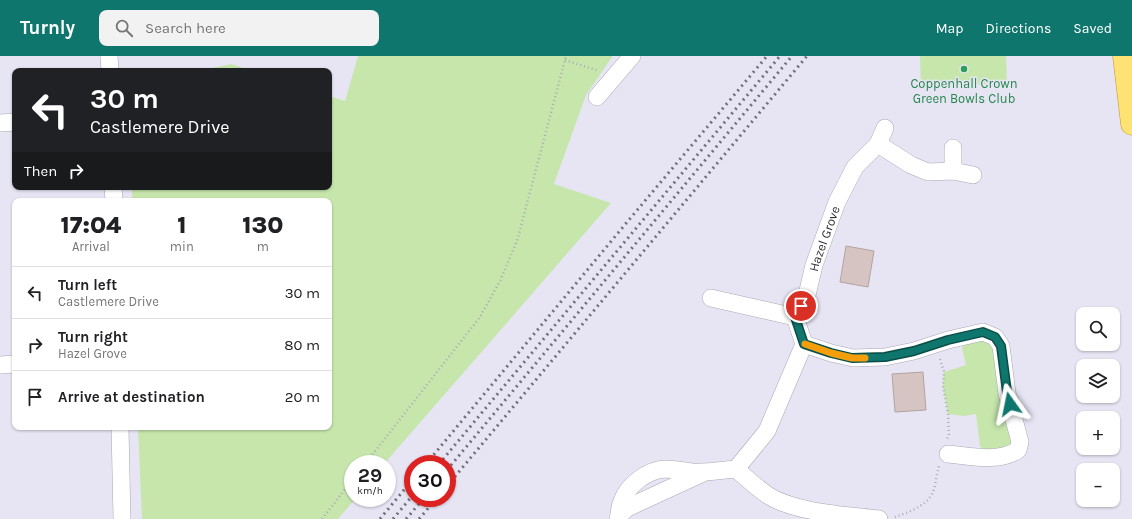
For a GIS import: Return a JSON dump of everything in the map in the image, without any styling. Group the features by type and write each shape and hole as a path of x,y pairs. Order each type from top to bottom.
{"main road":[{"path":"1124,56 1132,124"}],"street":[{"path":"109,56 110,68"},
{"path":"597,96 630,57"},
{"path":"0,123 12,122"},
{"name":"Hazel Grove","path":"795,317 807,295 814,264 837,202 856,167 878,144 886,128"},
{"path":"878,144 911,165 928,172 954,171 973,175"},
{"path":"953,148 954,171"},
{"path":"619,517 627,508 706,472 736,469 767,431 804,344 795,317 711,298"},
{"path":"804,344 852,358 885,357 914,351 936,343 983,332 995,337 1001,346 1007,392 1020,442 1018,450 1011,455 992,458 948,454"},
{"path":"0,364 12,364"},
{"path":"120,430 122,519"},
{"path":"736,469 756,487 771,497 794,506 818,511 885,518"}],"path":[{"path":"372,455 480,317 500,281 517,241 566,56"},
{"path":"565,60 614,76"},
{"path":"885,518 909,512 920,506 932,495 939,467 948,454 946,444 949,435 948,414 943,386 944,372 936,343"},
{"path":"322,519 344,491"}],"green space":[{"path":"358,56 612,56 586,95 554,184 611,203 392,455 344,455 344,507 348,507 338,519 142,519 138,430 332,430 332,198 132,198 132,190 332,190 332,97 345,101"},
{"name":"Coppenhall Crown Green Bowls Club","path":"920,56 1006,56 1007,83 921,87"},
{"path":"231,64 244,68 212,68"},
{"path":"970,335 995,337 1020,442 992,458 980,446 976,414 964,416 948,414 943,386 944,372 966,365 962,348"}],"building":[{"path":"846,246 874,251 868,287 840,282"},
{"path":"923,372 926,410 895,412 892,374"}],"railway":[{"path":"433,455 767,56"},
{"path":"447,455 780,56"},
{"path":"456,459 792,56"},
{"path":"456,475 807,56"},
{"path":"380,519 404,490"},
{"path":"393,519 404,506"},
{"path":"406,519 416,507"},
{"path":"419,519 429,507"}],"slow traffic":[{"path":"805,344 831,353 852,358 865,358"}],"place":[{"name":"Coppenhall Crown Green Bowls Club","path":"964,69"}],"route":[{"path":"801,306 795,317 804,344 852,358 885,357 914,351 936,343 983,332 995,337 1001,346 1010,404"}]}
